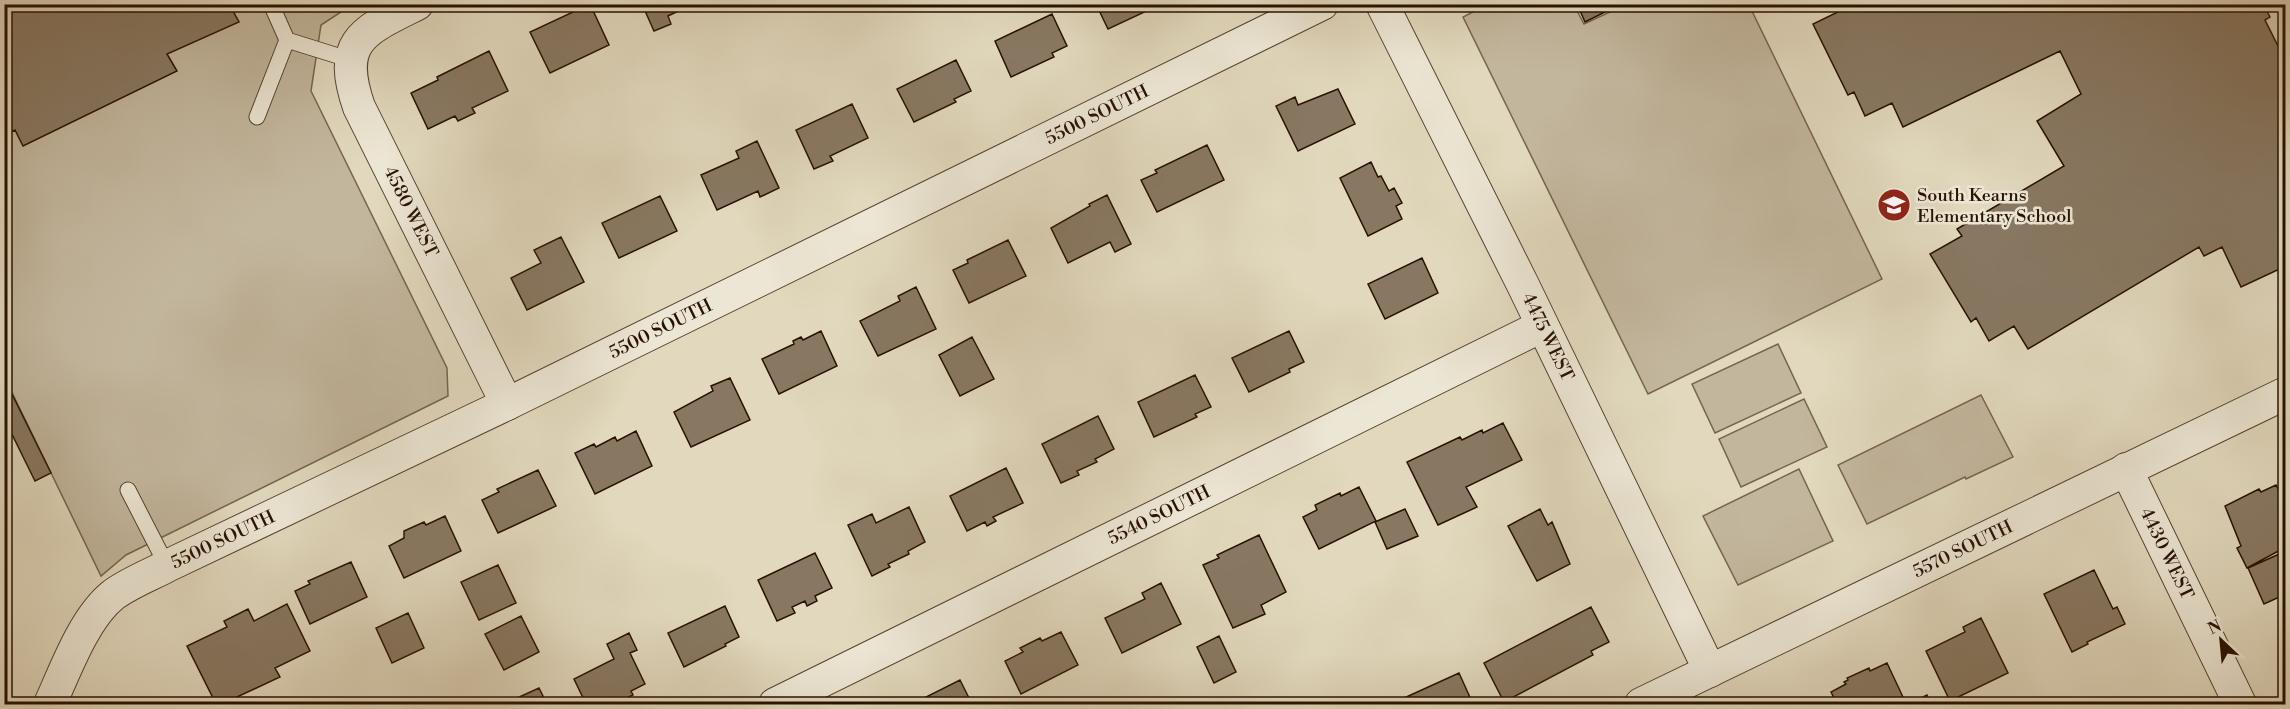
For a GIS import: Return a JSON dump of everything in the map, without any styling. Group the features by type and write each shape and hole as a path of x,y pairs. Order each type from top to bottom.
{"street":[{"path":"351,60 358,43 368,31 417,4"},
{"name":"5500 SOUTH","path":"50,705 73,655 103,605 114,594 167,566 507,404 1322,4"},
{"name":"4475 WEST","path":"1382,4 1523,285 1710,671"},
{"name":"4580 WEST","path":"351,60 351,83 359,107 507,404"},
{"name":"5540 SOUTH","path":"775,705 1542,326"},
{"name":"5570 SOUTH","path":"1641,705 2286,393"},
{"name":"4430 WEST","path":"2126,469 2240,705"}],"lane":[{"path":"257,117 287,40 271,4"},
{"path":"287,40 351,60"},
{"path":"128,490 167,566"}],"shaded area":[{"path":"5,5 338,5 341,12 321,25 311,91 447,368 448,396 126,555 101,576 5,378"},
{"path":"1486,5 1574,5 1584,24 1625,5 1749,5 1882,279 1648,394 1463,17"},
{"path":"1778,344 1801,393 1715,433 1692,384"},
{"path":"1981,395 2013,457 1966,479 1965,477 1867,524 1838,465"},
{"path":"1804,399 1827,447 1741,487 1719,439"},
{"path":"1799,469 1833,541 1738,585 1703,516"}],"building":[{"path":"4,4 229,4 239,22 167,54 177,71 23,146 15,130 4,135"},
{"path":"590,4 609,45 550,73 530,32"},
{"path":"642,4 693,4 668,16 671,24 654,31"},
{"path":"1096,4 1154,4 1150,7 1151,9 1108,29"},
{"path":"1577,4 1621,4 1585,22"},
{"path":"1845,4 2263,4 2270,17 2265,20 2286,62 2286,266 2241,287 2222,247 2204,256 2199,247 2028,349 2014,326 1989,341 1976,318 1971,322 1930,254 1962,236 1957,229 2064,166 2037,121 2081,94 2060,51 1903,127 1892,103 1865,116 1854,92 1848,95 1813,24 1846,8"},
{"path":"1052,14 1067,46 1052,53 1054,57 1011,77 995,41"},
{"path":"489,51 508,91 472,108 475,113 458,121 455,116 428,129 411,93"},
{"path":"956,60 971,91 954,99 956,102 914,122 897,89"},
{"path":"1338,89 1355,124 1298,151 1276,106 1295,97 1298,105"},
{"path":"852,104 868,138 830,156 833,161 814,169 796,130"},
{"path":"757,141 779,188 760,197 758,191 717,210 701,175 739,158 736,151"},
{"path":"1207,145 1224,180 1157,212 1141,180 1157,173 1155,170"},
{"path":"1371,162 1378,177 1381,176 1389,191 1394,188 1402,203 1396,206 1402,219 1368,236 1340,178"},
{"path":"1107,195 1131,244 1115,252 1110,242 1068,263 1051,228"},
{"path":"660,196 677,231 619,258 602,223"},
{"path":"561,237 584,282 527,310 511,278 541,263 534,250"},
{"path":"1008,240 1026,276 969,303 953,270 968,263 967,260"},
{"path":"1422,258 1438,293 1385,319 1368,284"},
{"path":"916,287 936,329 878,356 860,321 900,301 898,296"},
{"path":"821,331 837,366 779,394 762,359 794,344 793,341 801,337 803,340"},
{"path":"1289,331 1304,362 1289,369 1290,372 1249,392 1232,358"},
{"path":"972,337 994,379 960,396 939,355"},
{"path":"1195,375 1211,407 1195,414 1197,417 1154,437 1138,402"},
{"path":"4,378 51,473 35,481 4,418"},
{"path":"730,378 750,420 691,447 674,412 713,391 711,386"},
{"path":"1098,416 1114,449 1095,459 1097,462 1077,471 1079,475 1061,483 1042,444"},
{"path":"1503,423 1522,460 1466,487 1477,507 1438,525 1407,462 1460,437 1462,440"},
{"path":"636,431 652,466 595,494 575,453 594,444 596,447 615,437 617,441"},
{"path":"1006,468 1023,503 993,517 996,521 987,526 985,522 967,531 950,496"},
{"path":"538,470 556,506 498,533 482,500 499,492 497,489"},
{"path":"2276,485 2286,504 2286,547 2247,568 2237,548 2241,546 2225,506 2259,489 2261,492"},
{"path":"1359,487 1376,521 1319,549 1303,517 1317,510 1315,505"},
{"path":"909,507 925,542 908,551 909,554 888,564 890,567 872,576 848,525 872,514 876,523"},
{"path":"1405,509 1418,536 1387,549 1375,522"},
{"path":"1540,509 1548,525 1552,522 1570,564 1537,581 1508,526"},
{"path":"445,516 461,551 404,578 389,546 404,538 404,531 424,522 426,525"},
{"path":"1259,535 1286,592 1261,605 1265,614 1233,628 1203,565 1219,558 1217,555"},
{"path":"2286,551 2286,594 2264,604 2248,568"},
{"path":"815,553 832,588 815,596 817,601 807,606 805,601 792,607 795,613 777,621 758,580"},
{"path":"351,562 367,597 310,624 295,591 310,584 308,581"},
{"path":"498,565 516,603 479,620 461,582"},
{"path":"2094,570 2113,609 2117,607 2125,624 2087,642 2088,644 2072,652 2044,594"},
{"path":"1161,583 1181,624 1122,653 1105,618 1145,599 1142,593"},
{"path":"287,604 310,651 275,668 280,677 222,704 216,704 187,646 227,627 224,621 248,609 254,621"},
{"path":"725,606 739,637 684,667 668,633"},
{"path":"1591,607 1609,642 1591,651 1593,655 1504,702 1484,663"},
{"path":"408,613 424,648 392,663 376,628"},
{"path":"521,616 539,652 504,670 485,634"},
{"path":"1981,618 2008,673 1950,701 1926,651 1965,632 1963,627"},
{"path":"1061,632 1078,665 1021,694 1005,661 1023,652 1020,648 1040,638 1042,641"},
{"path":"629,633 637,650 630,653 645,684 631,691 633,695 614,704 586,704 574,679 614,659 607,644"},
{"path":"1219,636 1236,672 1214,683 1197,647"},
{"path":"1887,663 1903,697 1886,704 1837,704 1831,692 1846,684 1844,682 1848,680 1847,678"},
{"path":"1459,673 1473,704 1404,704 1402,699"},
{"path":"960,680 972,704 916,704 921,702 920,700"},
{"path":"539,688 547,704 504,704"},
{"path":"1927,695 1931,704 1909,704"}],"place":[{"name":"South Kearns Elementary School","path":"1894,205"}]}
